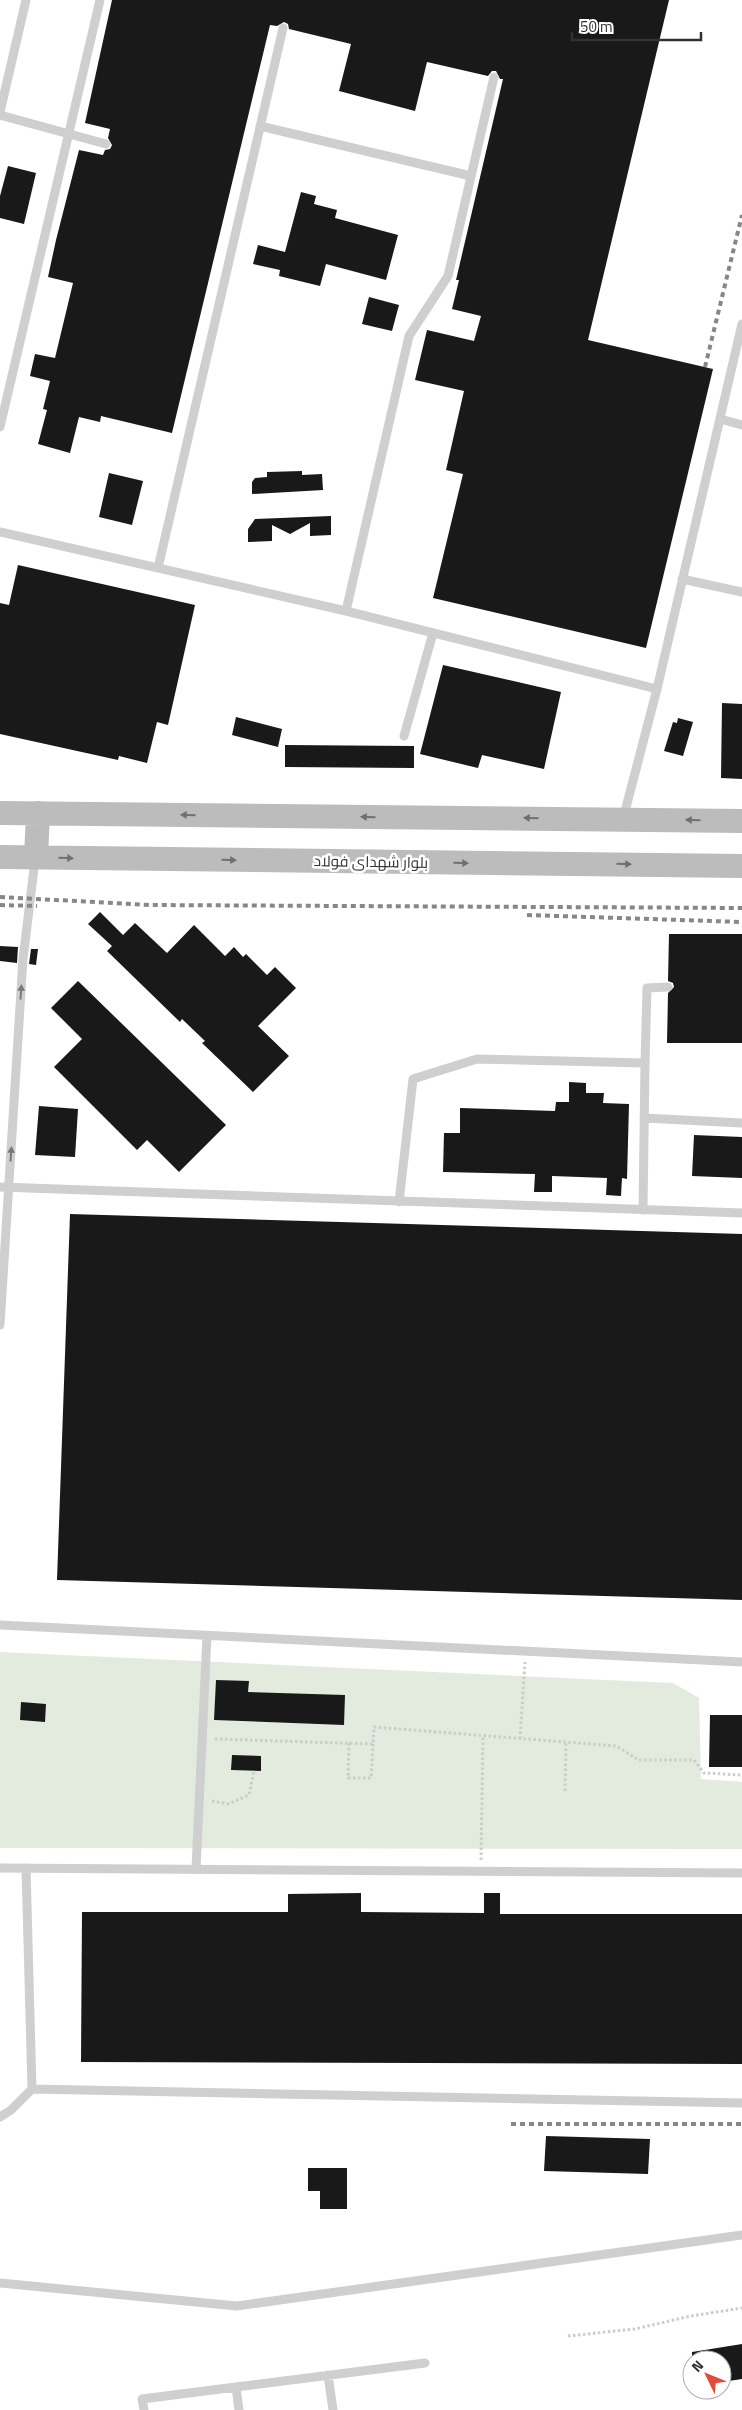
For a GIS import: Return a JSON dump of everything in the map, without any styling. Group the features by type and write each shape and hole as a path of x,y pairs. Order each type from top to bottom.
{"street":[{"path":"0,813 742,820"},
{"path":"36,858 38,813"},
{"name":"بلوار شهدای فولاد","path":"0,858 742,866"}],"lane":[{"path":"26,0 0,114 106,144"},
{"path":"0,427 100,0"},
{"path":"158,568 283,28"},
{"path":"346,611 409,336 448,276 494,77"},
{"path":"260,126 471,176"},
{"path":"623,819 657,689 742,324"},
{"path":"720,419 742,425"},
{"path":"0,532 346,611 657,689"},
{"path":"682,579 742,592"},
{"path":"404,736 433,632"},
{"path":"0,1325 4,1187 24,959 36,858"},
{"path":"642,1210 647,988 668,987"},
{"path":"399,1202 413,1080 477,1059 645,1064"},
{"path":"644,1118 742,1124"},
{"path":"4,1187 742,1213"},
{"path":"0,1625 742,1662"},
{"path":"196,1869 207,1636"},
{"path":"0,1868 742,1872"},
{"path":"26,1868 32,2089"},
{"path":"0,2116 11,2110 32,2089 742,2103"},
{"path":"0,2283 237,2306 742,2235"},
{"path":"144,2410 142,2399 425,2363"},
{"path":"328,2376 333,2410"},
{"path":"236,2387 239,2410"}],"path":[{"path":"520,1739 526,1652"},
{"path":"348,1743 348,1778 371,1778 374,1727 616,1746 639,1760 694,1760 704,1773 742,1775"},
{"path":"481,1871 483,1736"},
{"path":"202,1739 373,1744"},
{"path":"565,1791 566,1743"},
{"path":"199,1799 228,1804 249,1795 254,1771"},
{"path":"568,2336 635,2329 691,2316 742,2308"}],"shaded area":[{"path":"0,1652 673,1683 699,1698 701,1779 742,1782 742,1849 0,1848"}],"building":[{"path":"112,0 669,0 588,340 713,369 646,648 433,598 463,474 446,470 464,391 415,380 427,330 474,341 481,316 452,309 459,280 456,280 503,79 500,79 496,71 492,71 488,76 427,62 415,111 339,91 351,44 289,29 288,24 284,22 277,26 270,25 172,433 101,416 100,422 79,417 70,453 38,444 47,410 43,409 50,381 30,376 35,354 55,358 73,283 48,277 56,240 79,150 103,155 105,150 110,149 112,145 108,138 110,129 85,123"},
{"path":"8,166 36,173 24,224 0,218 0,196"},
{"path":"301,192 316,196 314,204 337,210 335,218 398,235 386,280 326,264 320,286 279,276 280,270 253,264 258,245 285,252"},
{"path":"369,297 399,305 392,331 362,324"},
{"path":"302,471 302,475 322,474 323,490 252,494 252,482 255,478 267,477 267,472"},
{"path":"109,473 143,481 132,525 99,517"},
{"path":"331,516 331,535 310,536 310,523 290,534 272,525 272,541 248,542 248,529 255,519"},
{"path":"18,565 195,605 168,725 157,722 147,763 119,756 118,760 0,734 0,603 9,605"},
{"path":"443,665 561,692 544,769 482,755 478,768 420,754"},
{"path":"722,703 742,704 742,779 721,778"},
{"path":"236,717 282,729 278,747 232,735"},
{"path":"678,718 693,722 683,756 664,751 673,722 677,723"},
{"path":"285,745 414,746 414,768 285,767"},
{"path":"100,912 123,935 135,923 167,953 194,925 225,956 234,947 243,957 246,954 267,975 275,967 296,988 258,1026 289,1056 253,1092 202,1043 205,1041 182,1019 180,1022 107,951 112,946 88,924"},
{"path":"669,934 742,934 742,1043 667,1043 668,993 674,987 673,983 668,981"},
{"path":"0,946 18,947 17,963 0,961"},
{"path":"31,949 38,949 36,965 29,964"},
{"path":"78,981 226,1125 179,1172 147,1140 137,1150 54,1067 82,1039 51,1008"},
{"path":"569,1082 586,1083 586,1093 604,1093 603,1103 629,1104 627,1179 622,1178 621,1196 606,1195 607,1178 552,1176 552,1192 534,1192 535,1174 443,1172 444,1133 460,1133 460,1108 555,1111 556,1102 569,1102"},
{"path":"39,1106 78,1109 75,1157 35,1155"},
{"path":"694,1135 742,1137 742,1178 692,1176"},
{"path":"70,1214 742,1234 742,1600 57,1580"},
{"path":"216,1680 249,1681 248,1692 345,1695 344,1725 214,1720"},
{"path":"21,1702 46,1704 45,1722 20,1720"},
{"path":"710,1715 742,1715 742,1767 709,1767"},
{"path":"232,1755 261,1756 261,1771 231,1770"},
{"path":"361,1893 361,1912 484,1913 484,1893 500,1893 500,1914 742,1914 742,2064 81,2062 82,1912 288,1912 288,1894"},
{"path":"546,2136 650,2139 648,2174 544,2171"},
{"path":"308,2168 347,2168 347,2209 320,2209 320,2191 308,2191"},
{"path":"742,2344 742,2379 732,2380 732,2350 704,2350"}],"railway":[{"path":"705,367 742,215"},
{"path":"0,897 150,905 742,908"},
{"path":"0,905 37,906"},
{"path":"527,915 742,922"},
{"path":"511,2124 742,2124"}]}
